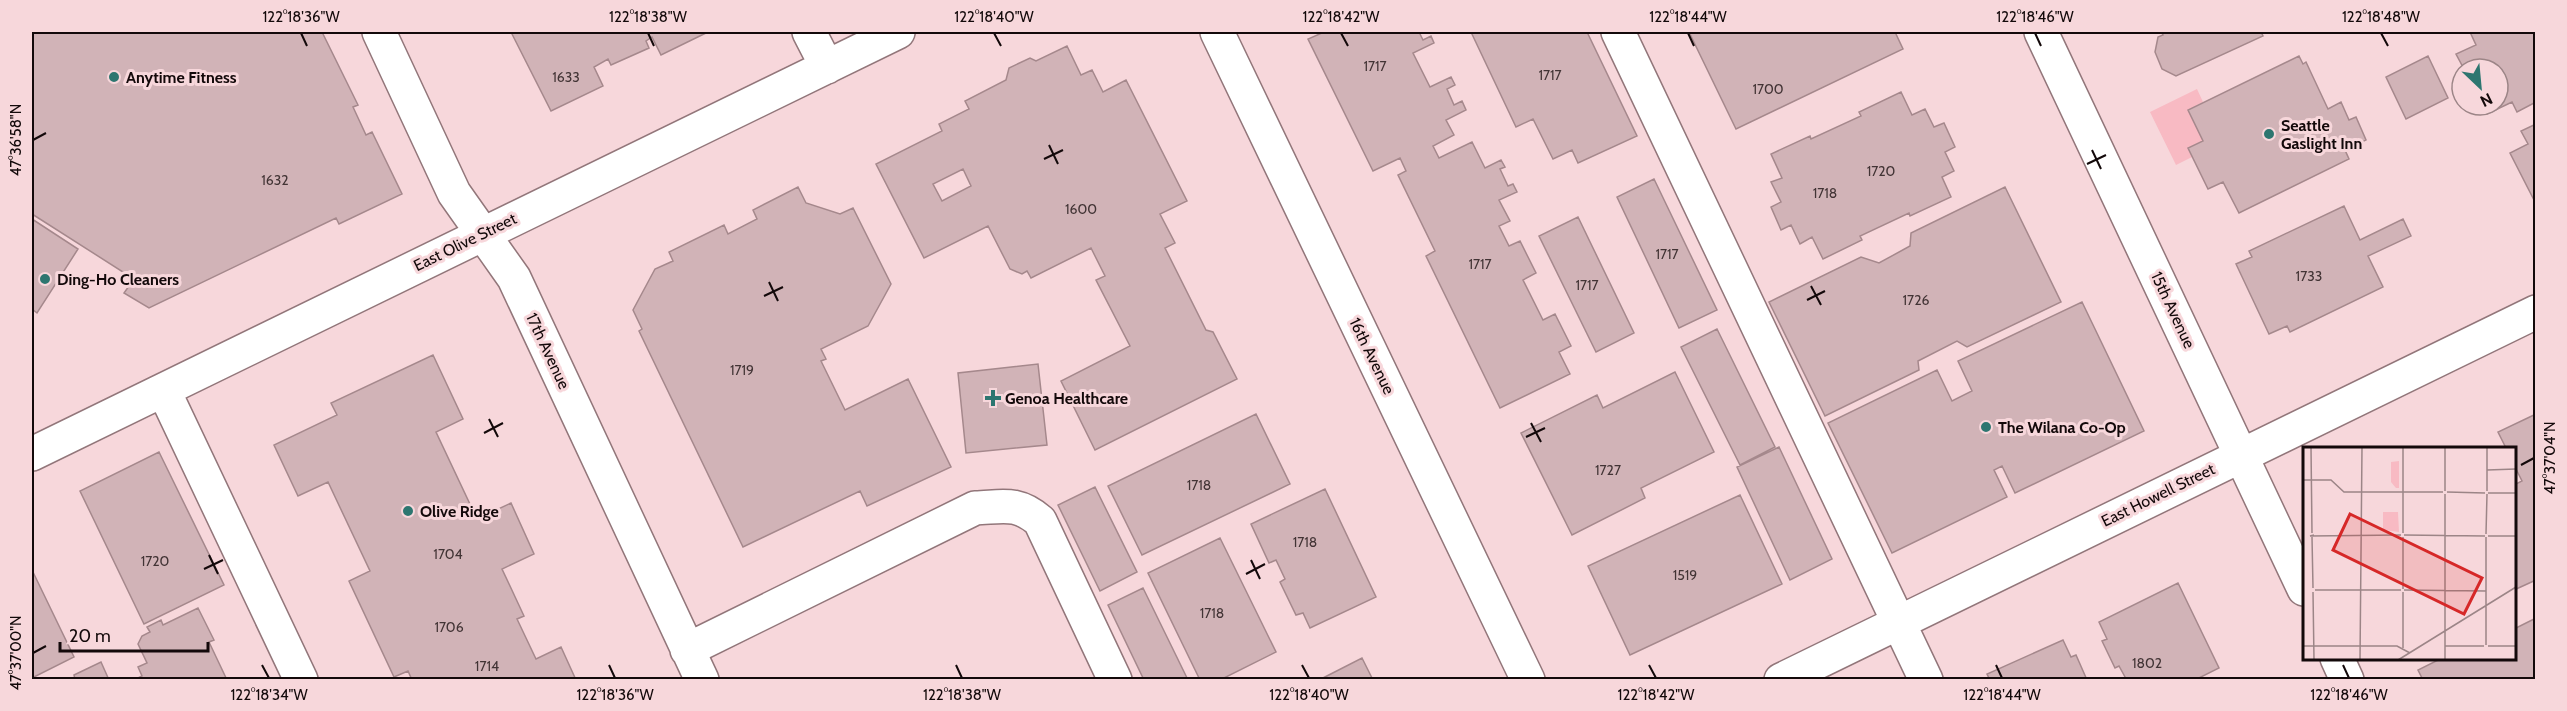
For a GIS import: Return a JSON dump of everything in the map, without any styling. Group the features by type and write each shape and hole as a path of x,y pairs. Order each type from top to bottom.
{"street":[{"name":"17th Avenue","path":"379,32 454,193 514,278 702,680"},
{"path":"809,32 826,67"},
{"name":"East Olive Street","path":"32,454 481,233 898,32"},
{"name":"16th Avenue","path":"1217,32 1528,680"},
{"path":"1618,32 1926,680"},
{"name":"15th Avenue","path":"2041,32 2303,587"},
{"name":"East Howell Street","path":"1781,680 2535,312"},
{"path":"164,391 301,680"},
{"path":"687,650 975,508 1009,506 1026,509 1040,521 1115,680"},
{"path":"2338,660 2347,680"}],"shaded area":[{"path":"2197,89 2203,102 2188,110 2203,141 2188,148 2192,157 2176,165 2150,112"}],"building":[{"path":"32,32 322,32 358,105 353,107 366,135 372,132 402,194 339,224 336,218 149,308 124,293 134,279 32,214"},
{"path":"511,32 708,32 661,55 652,37 646,41 649,48 611,65 608,59 594,67 603,86 551,111"},
{"path":"1324,32 1419,32 1423,40 1431,36 1434,43 1413,53 1430,87 1451,77 1455,85 1447,89 1454,105 1462,101 1466,110 1446,120 1454,135 1433,146 1439,158 1472,142 1485,168 1501,160 1505,167 1500,169 1508,186 1513,184 1517,192 1499,200 1510,221 1499,226 1509,246 1520,241 1536,273 1523,280 1543,320 1555,314 1571,346 1559,352 1570,374 1500,408 1426,256 1435,251 1398,175 1406,171 1400,158 1373,171 1308,39"},
{"path":"1471,32 1587,32 1637,136 1578,163 1572,150 1553,159 1533,119 1516,127"},
{"path":"1689,32 1895,32 1903,49 1736,129"},
{"path":"2161,32 2261,32 2263,36 2176,76 2162,69 2155,52 2158,37 2163,35"},
{"path":"2470,32 2536,32 2536,102 2517,112 2512,102 2510,103 2510,57 2458,57 2456,54 2476,45"},
{"path":"1067,46 1081,75 1092,70 1103,92 1126,80 1187,201 1160,214 1175,243 1165,248 1206,330 1213,332 1237,379 1095,450 1061,381 1130,346 1096,280 1105,276 1091,248 1031,278 1027,271 1022,274 1010,269 988,226 924,258 876,164 942,131 939,124 969,109 965,101 1006,80 1009,68 1030,58 1036,61","holes":["963,169 971,186 942,201 933,184"]},
{"path":"2299,56 2303,64 2306,62 2328,109 2341,102 2349,120 2356,117 2366,140 2345,150 2349,159 2239,213 2223,182 2208,189 2188,148 2203,141 2188,110"},
{"path":"2428,56 2448,98 2406,119 2386,77"},
{"path":"1901,92 1912,115 1925,109 1934,127 1944,123 1955,147 1945,152 1954,171 1942,177 1951,197 1910,216 1909,213 1860,236 1862,240 1823,259 1812,237 1800,244 1791,225 1781,230 1771,207 1781,202 1771,182 1782,178 1771,154 1861,116 1859,112"},
{"path":"2536,124 2536,204 2510,153 2528,144 2521,131"},
{"path":"1654,179 1717,310 1679,328 1617,197"},
{"path":"798,187 806,203 840,214 853,208 891,284 868,326 821,349 826,359 821,361 845,410 908,379 951,467 867,506 860,491 743,547 639,331 642,329 633,310 655,269 673,261 669,252 724,225 728,234 757,219 753,210"},
{"path":"2005,187 2061,302 1967,347 1957,341 1918,361 1919,370 1825,416 1769,302 1861,257 1879,263 1910,246 1911,233"},
{"path":"2344,206 2360,240 2403,219 2411,236 2368,256 2383,287 2290,332 2287,326 2269,334 2236,264 2252,257 2249,251"},
{"path":"1578,217 1634,333 1596,352 1539,236"},
{"name":"Ding-Ho Cleaners","path":"32,219 78,249 37,313 32,309"},
{"name":"The Wilana Co-Op","path":"2082,302 2144,431 2015,493 2002,466 1994,470 2007,497 1892,553 1828,423 1937,370 1952,401 1972,391 1958,361"},
{"path":"1717,329 1775,447 1740,465 1681,347"},
{"name":"Olive Ridge","path":"433,355 463,419 436,432 477,519 511,503 534,554 502,569 524,616 517,619 536,659 561,647 576,680 412,680 408,671 394,677 349,581 370,571 328,482 298,496 274,445 337,415 331,403"},
{"path":"1038,364 1047,445 966,453 958,373"},
{"path":"1675,372 1714,452 1641,488 1645,498 1572,535 1521,433 1597,395 1603,408"},
{"path":"1256,414 1290,484 1142,555 1108,486"},
{"path":"2536,414 2536,580 2516,589 2516,484 2522,481 2516,469 2516,447 2506,447 2498,432"},
{"path":"1779,447 1832,559 1790,580 1737,467"},
{"path":"159,452 224,585 144,624 80,491"},
{"path":"1095,487 1137,572 1100,591 1058,505"},
{"path":"1325,489 1376,597 1310,628 1303,613 1296,615 1280,582 1285,579 1276,560 1269,563 1251,524"},
{"path":"1740,495 1782,584 1630,655 1588,566"},
{"path":"1220,538 1276,652 1220,680 1200,680 1148,573"},
{"path":"32,570 74,657 32,678"},
{"path":"2178,583 2219,668 2195,680 2120,680 2125,677 2119,666 2115,668 2102,641 2107,639 2099,622"},
{"path":"1143,588 1188,680 1144,680 1108,605"},
{"path":"198,608 214,640 209,642 227,680 134,680 142,676 138,667 147,663 138,644 142,636 150,632 147,627 161,620 163,625"},
{"path":"2536,618 2536,680 2423,680 2418,670 2438,660 2516,660 2516,628"},
{"path":"2063,640 2071,657 2076,655 2087,680 1990,680 1987,674"},
{"path":"1362,658 1373,680 1319,680"},
{"path":"101,662 109,680 75,680 74,675"}],"place":[{"name":"Anytime Fitness","path":"114,77"},
{"name":"Seattle Gaslight Inn","path":"2269,134"},
{"name":"Ding-Ho Cleaners","path":"45,279"},
{"name":"Genoa Healthcare","path":"993,398"},
{"name":"The Wilana Co-Op","path":"1986,427"},
{"name":"Olive Ridge","path":"408,511"}]}
